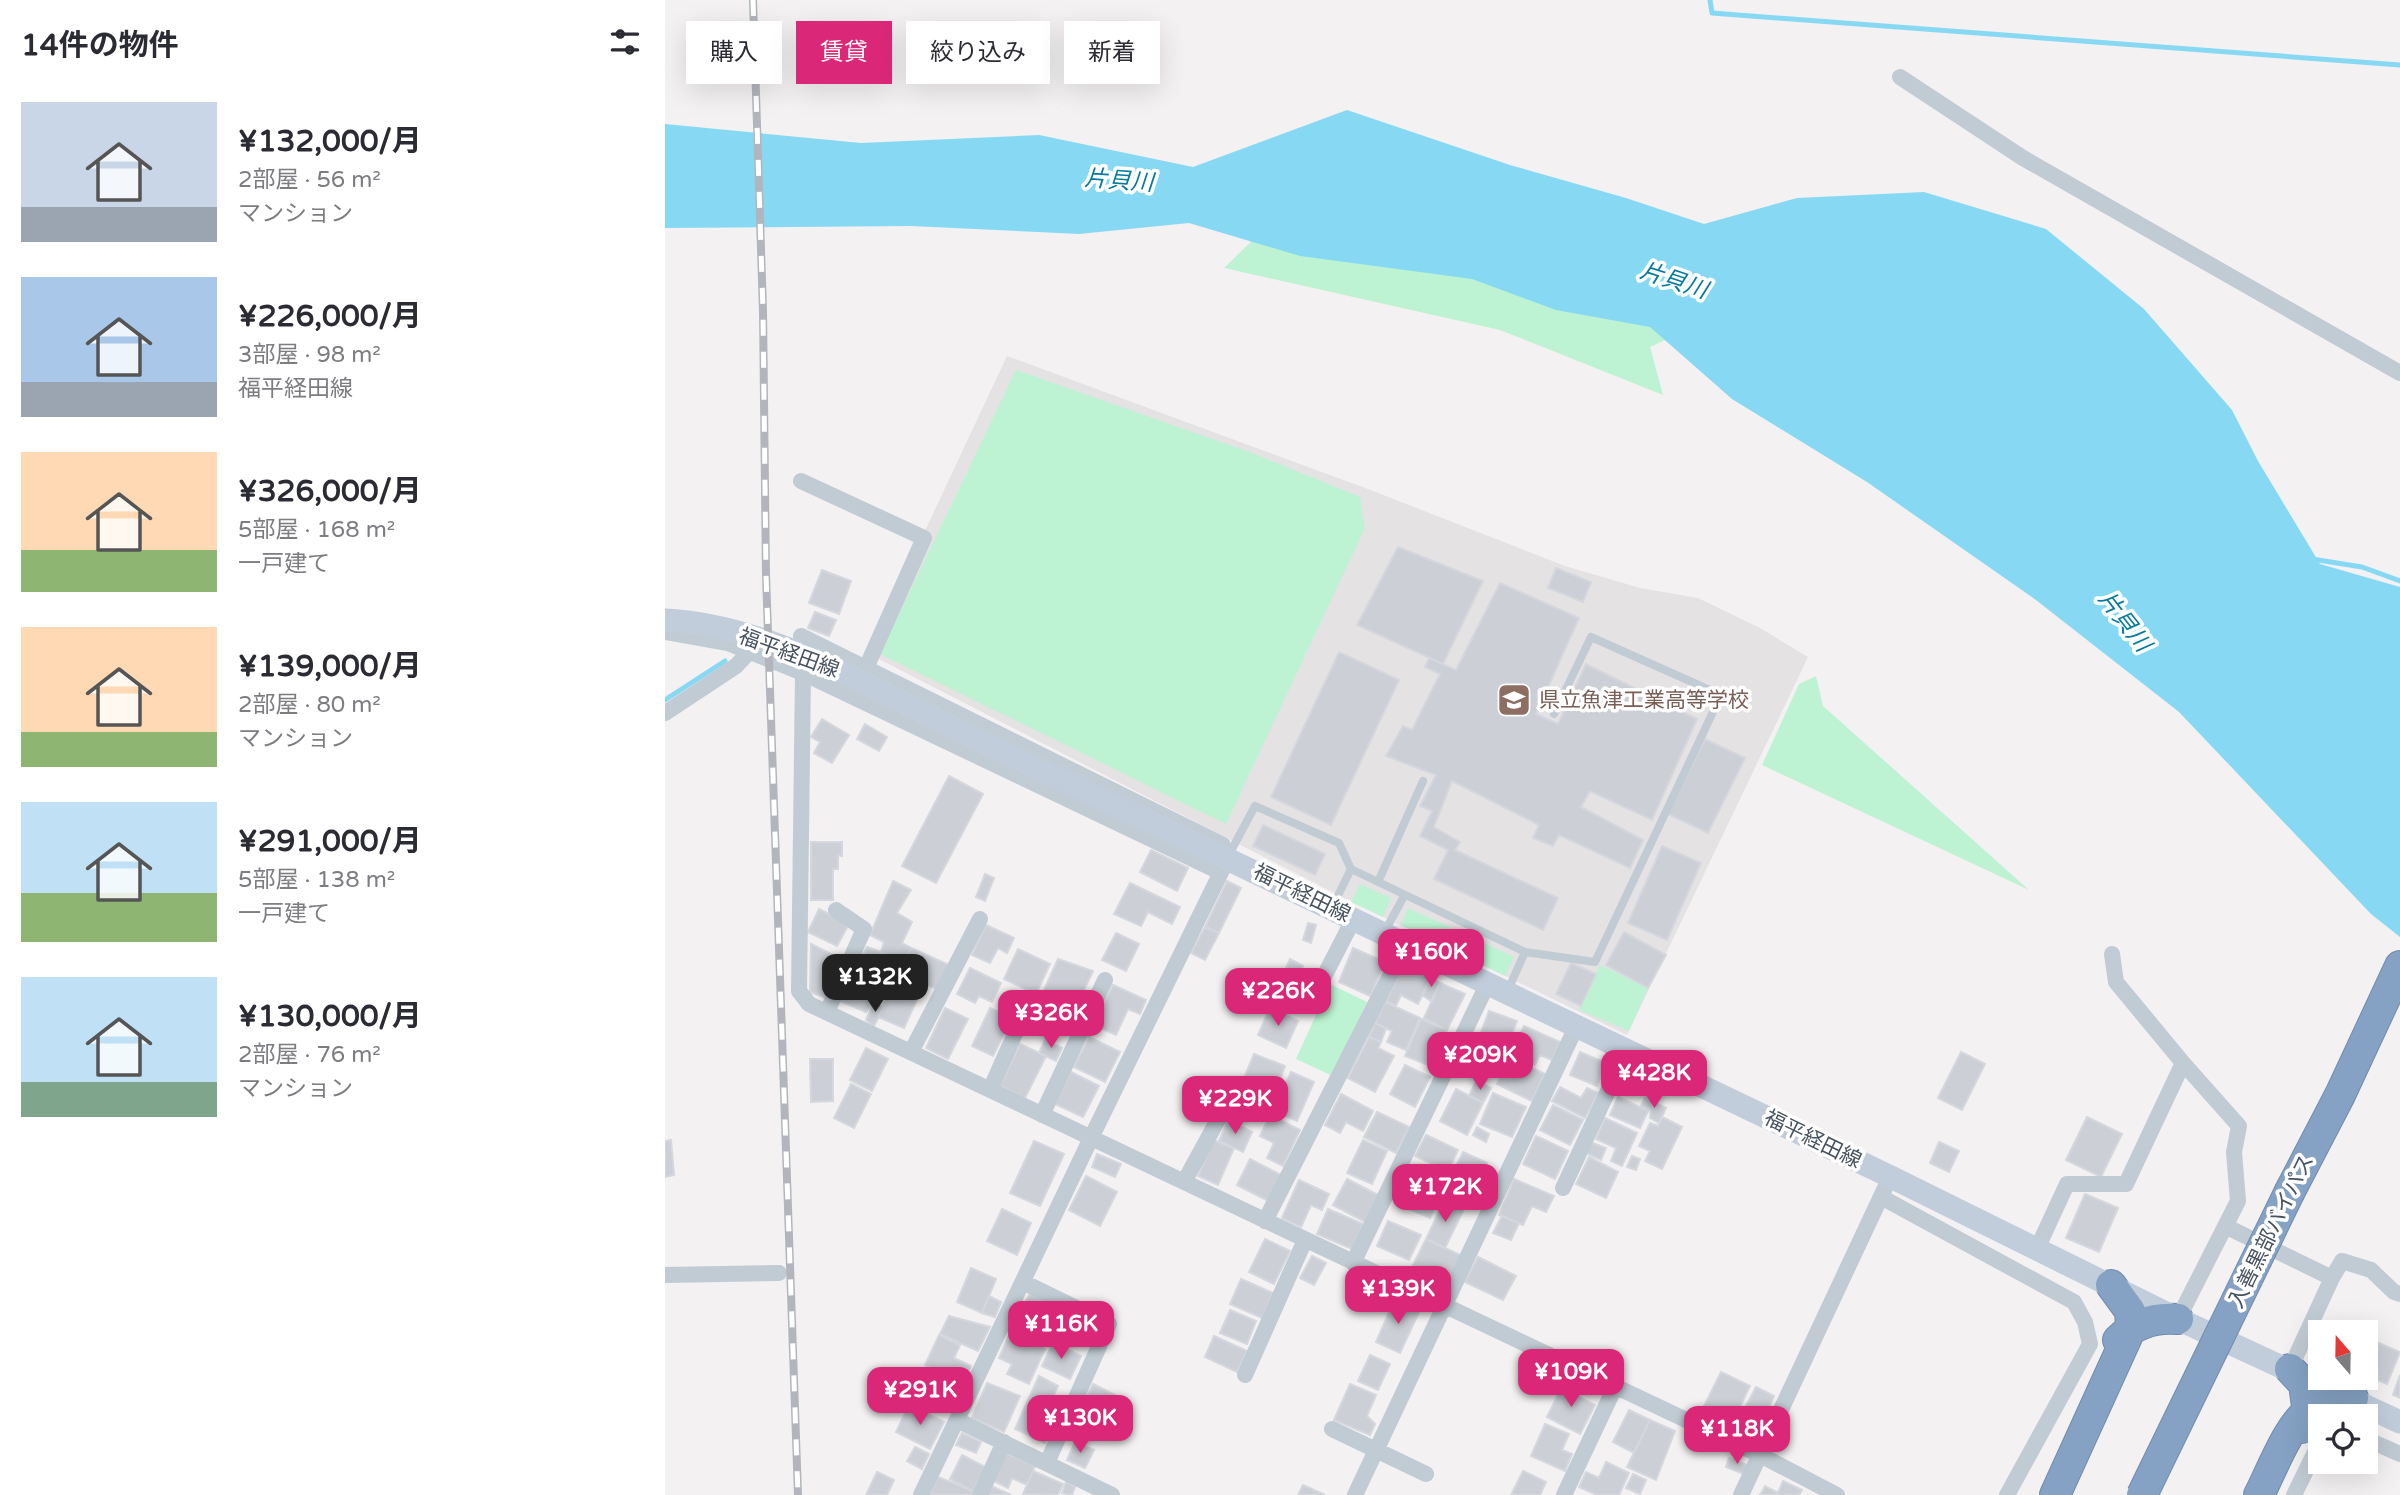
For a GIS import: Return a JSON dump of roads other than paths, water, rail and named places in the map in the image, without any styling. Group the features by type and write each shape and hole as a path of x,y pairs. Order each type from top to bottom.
{"highway":[{"name":"入善黒部バイパス","path":"2142,1495 2340,1094 2400,966"},
{"path":"2047,1495 2135,1319"},
{"path":"2055,1495 2135,1319"},
{"path":"2259,1495 2308,1415"},
{"path":"2268,1495 2308,1418"}],"main road":[{"name":"福平経田線","path":"665,620 687,621 753,637 830,666 1227,860 1627,1049 1886,1187 1929,1195 2036,1249 2135,1319"},
{"name":"福平経田線","path":"1929,1195 1993,1237 2135,1319 2315,1404"},
{"name":"福平経田線","path":"2378,1417 2400,1422"},
{"name":"福平経田線","path":"2378,1423 2400,1430"}],"street":[{"path":"1900,77 2023,158 2400,373"},
{"path":"801,481 924,538 866,668"},
{"path":"665,632 728,643 750,651 1227,860"},
{"path":"800,636 866,668 1227,860"},
{"path":"665,713 736,666 750,651"},
{"path":"803,673 799,991 809,1004 1760,1455 1828,1493"},
{"path":"921,1495 1227,860"},
{"path":"827,1012 864,929 836,910"},
{"path":"1314,996 1354,918"},
{"path":"911,1052 979,919"},
{"path":"1265,1221 1406,944"},
{"path":"2112,954 2116,982 2239,1126 2234,1152 2238,1201 2225,1226 2135,1319"},
{"path":"1042,1115 1105,980"},
{"path":"1353,1263 1498,987"},
{"path":"990,1090 1029,1002"},
{"path":"1355,1495 1577,1025"},
{"path":"1563,1188 1627,1049"},
{"path":"2036,1249 2067,1184 2126,1184 2183,1063"},
{"path":"1184,1182 1231,1096"},
{"path":"1741,1495 1886,1187 2074,1302 2085,1322 2090,1344 2007,1495"},
{"path":"2225,1226 2332,1278"},
{"path":"1245,1375 1305,1240"},
{"path":"2315,1404 2332,1278 2342,1261 2371,1270 2394,1292 2400,1294"},
{"path":"665,1275 779,1273"},
{"path":"1023,1282 1109,1324 1047,1463"},
{"path":"1564,1495 1615,1387"},
{"path":"957,1420 1047,1463 1081,1488 1112,1495"},
{"path":"1332,1429 1426,1474"},
{"path":"980,1495 1004,1443"},
{"path":"2378,1444 2400,1454"},
{"path":"2294,1495 2308,1466"}],"lane":[{"path":"1227,860 1255,806 1339,843 1350,869 1525,952 1595,962 1721,695 1591,637 1554,714"},
{"path":"1378,882 1423,780"},
{"path":"1332,908 1350,869"},
{"path":"1384,933 1404,896"},
{"path":"1498,987 1525,952"}],"water":[{"name":"片貝川","path":"1347,110 1510,165 1626,198 1704,224 1797,198 1924,192 2046,229 2144,309 2232,410 2258,461 2320,564 2400,587 2400,937 2371,914 2179,712 2036,600 1867,482 1732,399 1650,327 1556,310 1472,279 1300,256 1189,223 1079,234 911,226 665,228 665,124 861,143 1039,135 1193,167"}],"waterway":[{"path":"1710,0 1712,13 2400,65"},
{"path":"2312,559 2362,567 2400,581"},
{"path":"665,700 725,661"}],"railway":[{"path":"753,0 763,311 766,575 798,1495"}],"place":[{"name":"県立魚津工業高等学校","path":"1514,700"}]}
